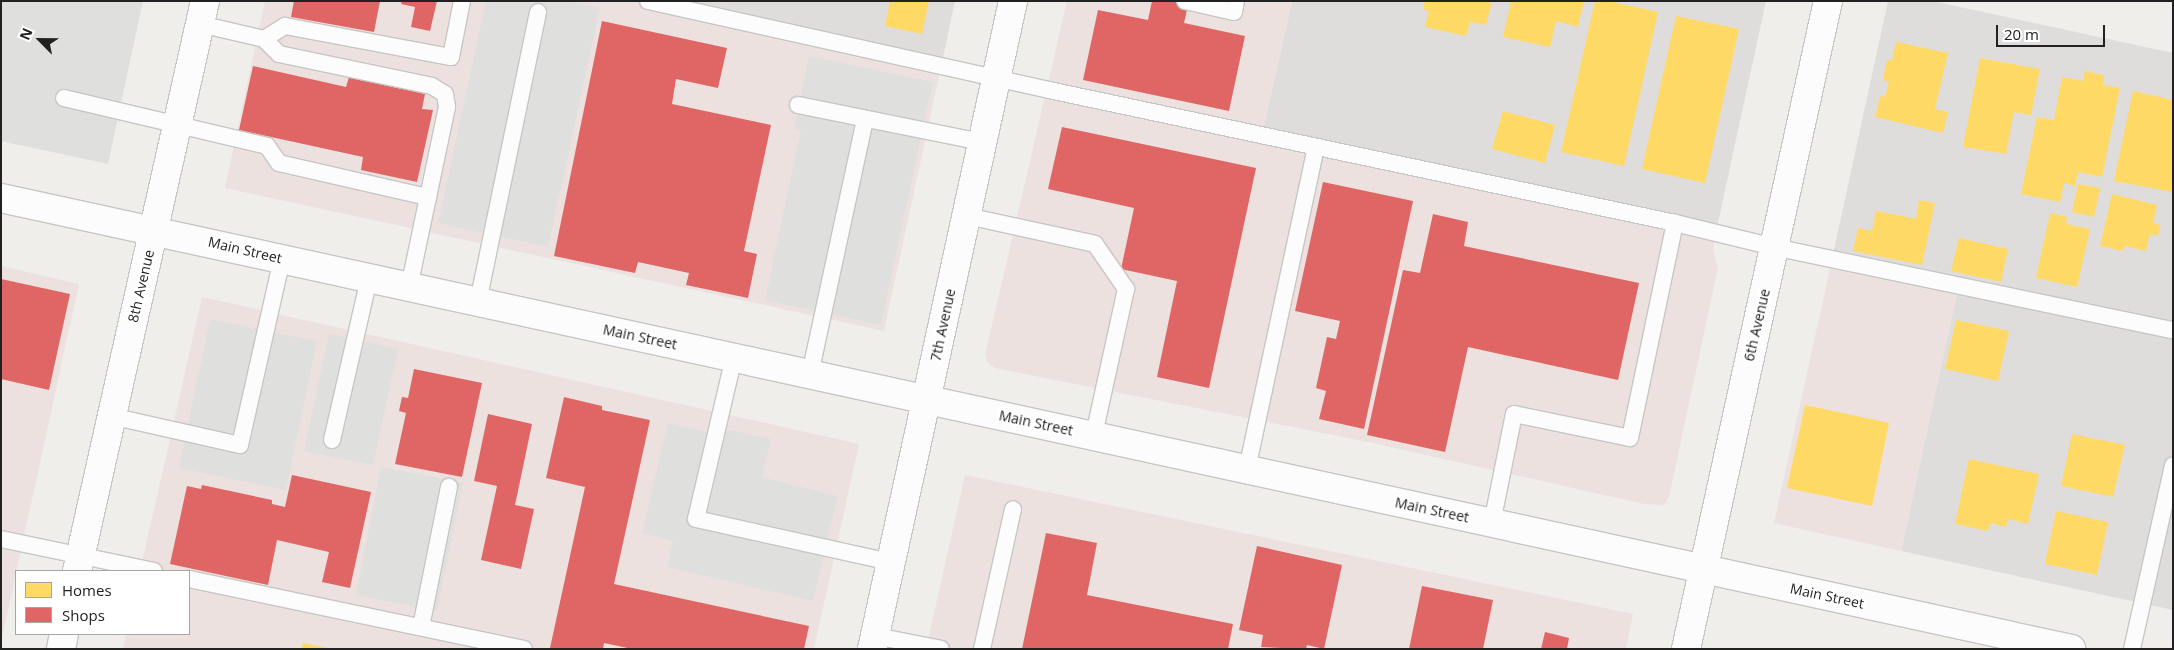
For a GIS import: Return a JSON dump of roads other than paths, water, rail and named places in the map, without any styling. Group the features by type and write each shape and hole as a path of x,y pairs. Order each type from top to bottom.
{"street":[{"name":"7th Avenue","path":"873,642 1013,1"},
{"name":"6th Avenue","path":"1686,649 1828,1"},
{"name":"8th Avenue","path":"79,564 202,13"},
{"name":"Main Street","path":"1,198 2071,649"},
{"path":"61,649 64,635"}],"lane":[{"path":"264,39 285,26 451,57 462,1"},
{"path":"648,1 1774,246 2173,330"},
{"path":"1185,1 1234,12 1236,1"},
{"path":"478,302 538,12"},
{"path":"202,13 264,39 280,54 432,86 445,94 447,107 409,287"},
{"path":"64,98 267,146 279,163 428,197"},
{"path":"798,105 982,142"},
{"path":"810,374 865,119"},
{"path":"1247,469 1316,147"},
{"path":"967,216 1095,244 1126,289 1094,435"},
{"path":"1492,523 1514,414 1630,438 1675,223"},
{"path":"111,416 240,445 282,258"},
{"path":"332,440 369,278"},
{"path":"734,357 696,519 890,562"},
{"path":"2132,649 2173,466"},
{"path":"420,627 449,488"},
{"path":"982,649 1013,509"},
{"path":"1,539 79,564 143,570"},
{"path":"190,578 524,649"},
{"path":"873,642 941,649"}]}
